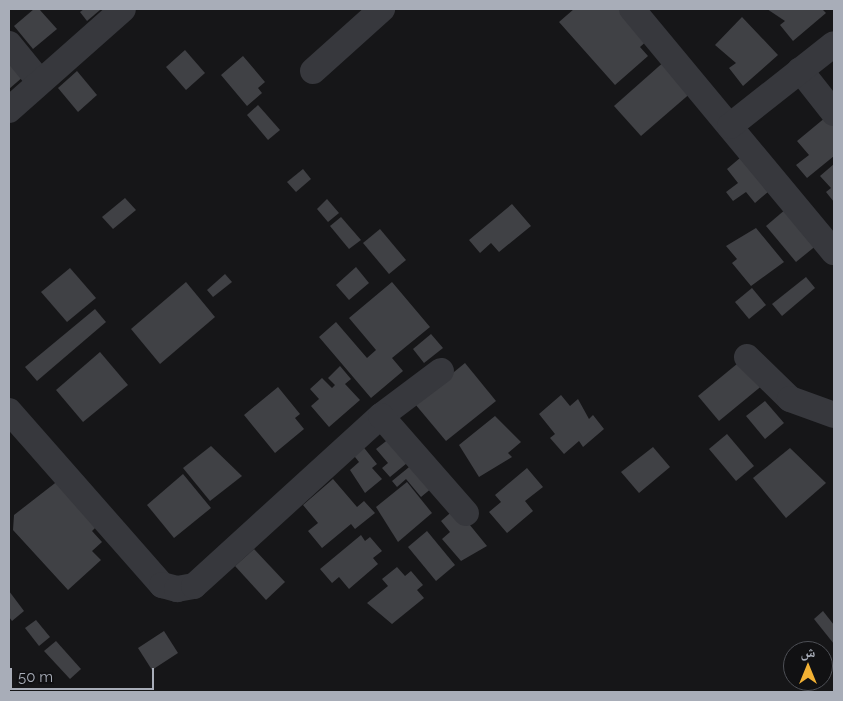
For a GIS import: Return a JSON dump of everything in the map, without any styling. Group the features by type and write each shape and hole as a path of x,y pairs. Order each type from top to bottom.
{"street":[{"path":"9,110 123,9"},
{"path":"313,71 382,9"},
{"path":"632,9 834,252"},
{"path":"9,44 40,82"},
{"path":"730,126 834,44"},
{"path":"800,70 834,113"},
{"path":"747,358 790,399 834,415"},
{"path":"9,411 162,586 177,589 194,586 381,416 441,371"},
{"path":"381,416 466,513"}],"building":[{"path":"34,9 39,9 57,29 33,49 14,26"},
{"path":"84,9 100,10 87,21 80,12"},
{"path":"574,9 624,9 650,38 640,47 648,56 615,85 559,22"},
{"path":"767,9 822,9 826,13 793,41 780,25 785,21"},
{"path":"742,17 778,55 743,86 729,68 736,63 715,45"},
{"path":"185,50 205,73 186,90 166,67"},
{"path":"243,56 265,82 258,88 262,93 247,106 221,75"},
{"path":"9,58 24,76 9,89"},
{"path":"666,60 693,91 641,136 614,106"},
{"path":"77,71 97,95 78,112 58,88"},
{"path":"258,105 280,130 268,140 247,115"},
{"path":"826,117 834,127 834,156 807,178 796,165 809,155 797,141"},
{"path":"747,152 775,186 755,203 746,192 733,201 726,192 738,183 727,169"},
{"path":"834,164 834,202 826,192 831,188 820,176"},
{"path":"303,169 311,179 296,192 287,182"},
{"path":"125,198 136,210 113,229 102,217"},
{"path":"327,199 339,213 328,222 317,209"},
{"path":"793,203 823,240 796,262 766,226"},
{"path":"512,204 531,226 499,252 491,243 480,253 469,240"},
{"path":"341,217 361,240 349,249 330,226"},
{"path":"756,228 784,262 751,286 732,263 737,259 726,246"},
{"path":"380,229 406,260 389,274 363,243"},
{"path":"356,267 369,283 349,300 336,285"},
{"path":"70,268 96,298 67,322 41,292"},
{"path":"225,274 232,282 213,297 207,290"},
{"path":"806,277 815,288 782,316 772,304"},
{"path":"186,282 215,317 160,364 131,329"},
{"path":"392,282 430,327 392,358 403,371 371,398 319,337 336,322 367,358 376,350 349,318"},
{"path":"752,288 766,305 749,319 735,302"},
{"path":"95,309 106,322 37,381 25,367"},
{"path":"431,334 443,348 424,363 413,349"},
{"path":"100,352 128,385 83,422 56,390"},
{"path":"743,359 764,384 719,421 698,396"},
{"path":"465,363 496,401 446,441 415,404"},
{"path":"340,366 351,379 345,384 360,400 329,427 311,406 319,399 310,389 322,378 332,388 335,385 328,378"},
{"path":"278,387 300,414 295,418 304,429 275,453 244,415"},
{"path":"561,395 570,406 578,399 589,419 593,415 604,429 583,447 579,441 564,454 550,438 555,434 539,414"},
{"path":"765,401 784,423 765,439 746,416"},
{"path":"495,416 521,442 508,453 512,457 479,477 459,445"},
{"path":"399,431 418,454 390,477 382,468 388,463 376,449"},
{"path":"727,434 754,466 736,481 709,449"},
{"path":"361,444 377,464 372,468 382,479 365,493 350,470 359,462 351,452"},
{"path":"211,446 242,476 210,501 183,468"},
{"path":"653,447 670,467 639,493 621,472"},
{"path":"790,448 826,483 786,518 753,478"},
{"path":"414,463 433,487 421,497 406,479 397,487 392,481"},
{"path":"527,468 543,487 525,501 533,511 507,533 489,512 501,502 495,495"},
{"path":"183,474 211,508 174,538 147,505"},
{"path":"333,479 357,507 364,501 375,513 355,529 351,524 322,548 308,531 318,523 303,505"},
{"path":"59,480 99,524 92,531 102,542 92,551 101,560 68,590 13,530 14,515"},
{"path":"407,482 432,513 398,542 376,507"},
{"path":"456,508 487,546 461,561 442,539 450,532 441,521"},
{"path":"427,531 455,565 436,581 408,547"},
{"path":"361,535 365,541 370,537 382,551 373,558 378,564 349,589 339,577 332,583 320,569"},
{"path":"254,549 285,582 266,600 235,566"},
{"path":"397,567 405,576 411,571 423,585 417,590 424,598 392,624 367,603 388,586 382,579"},
{"path":"9,591 24,611 12,621 9,617"},
{"path":"823,611 834,625 834,644 833,641 814,619"},
{"path":"36,620 50,637 39,646 25,628"},
{"path":"164,631 178,653 152,670 138,648"},
{"path":"56,641 81,669 70,679 44,651"}]}
